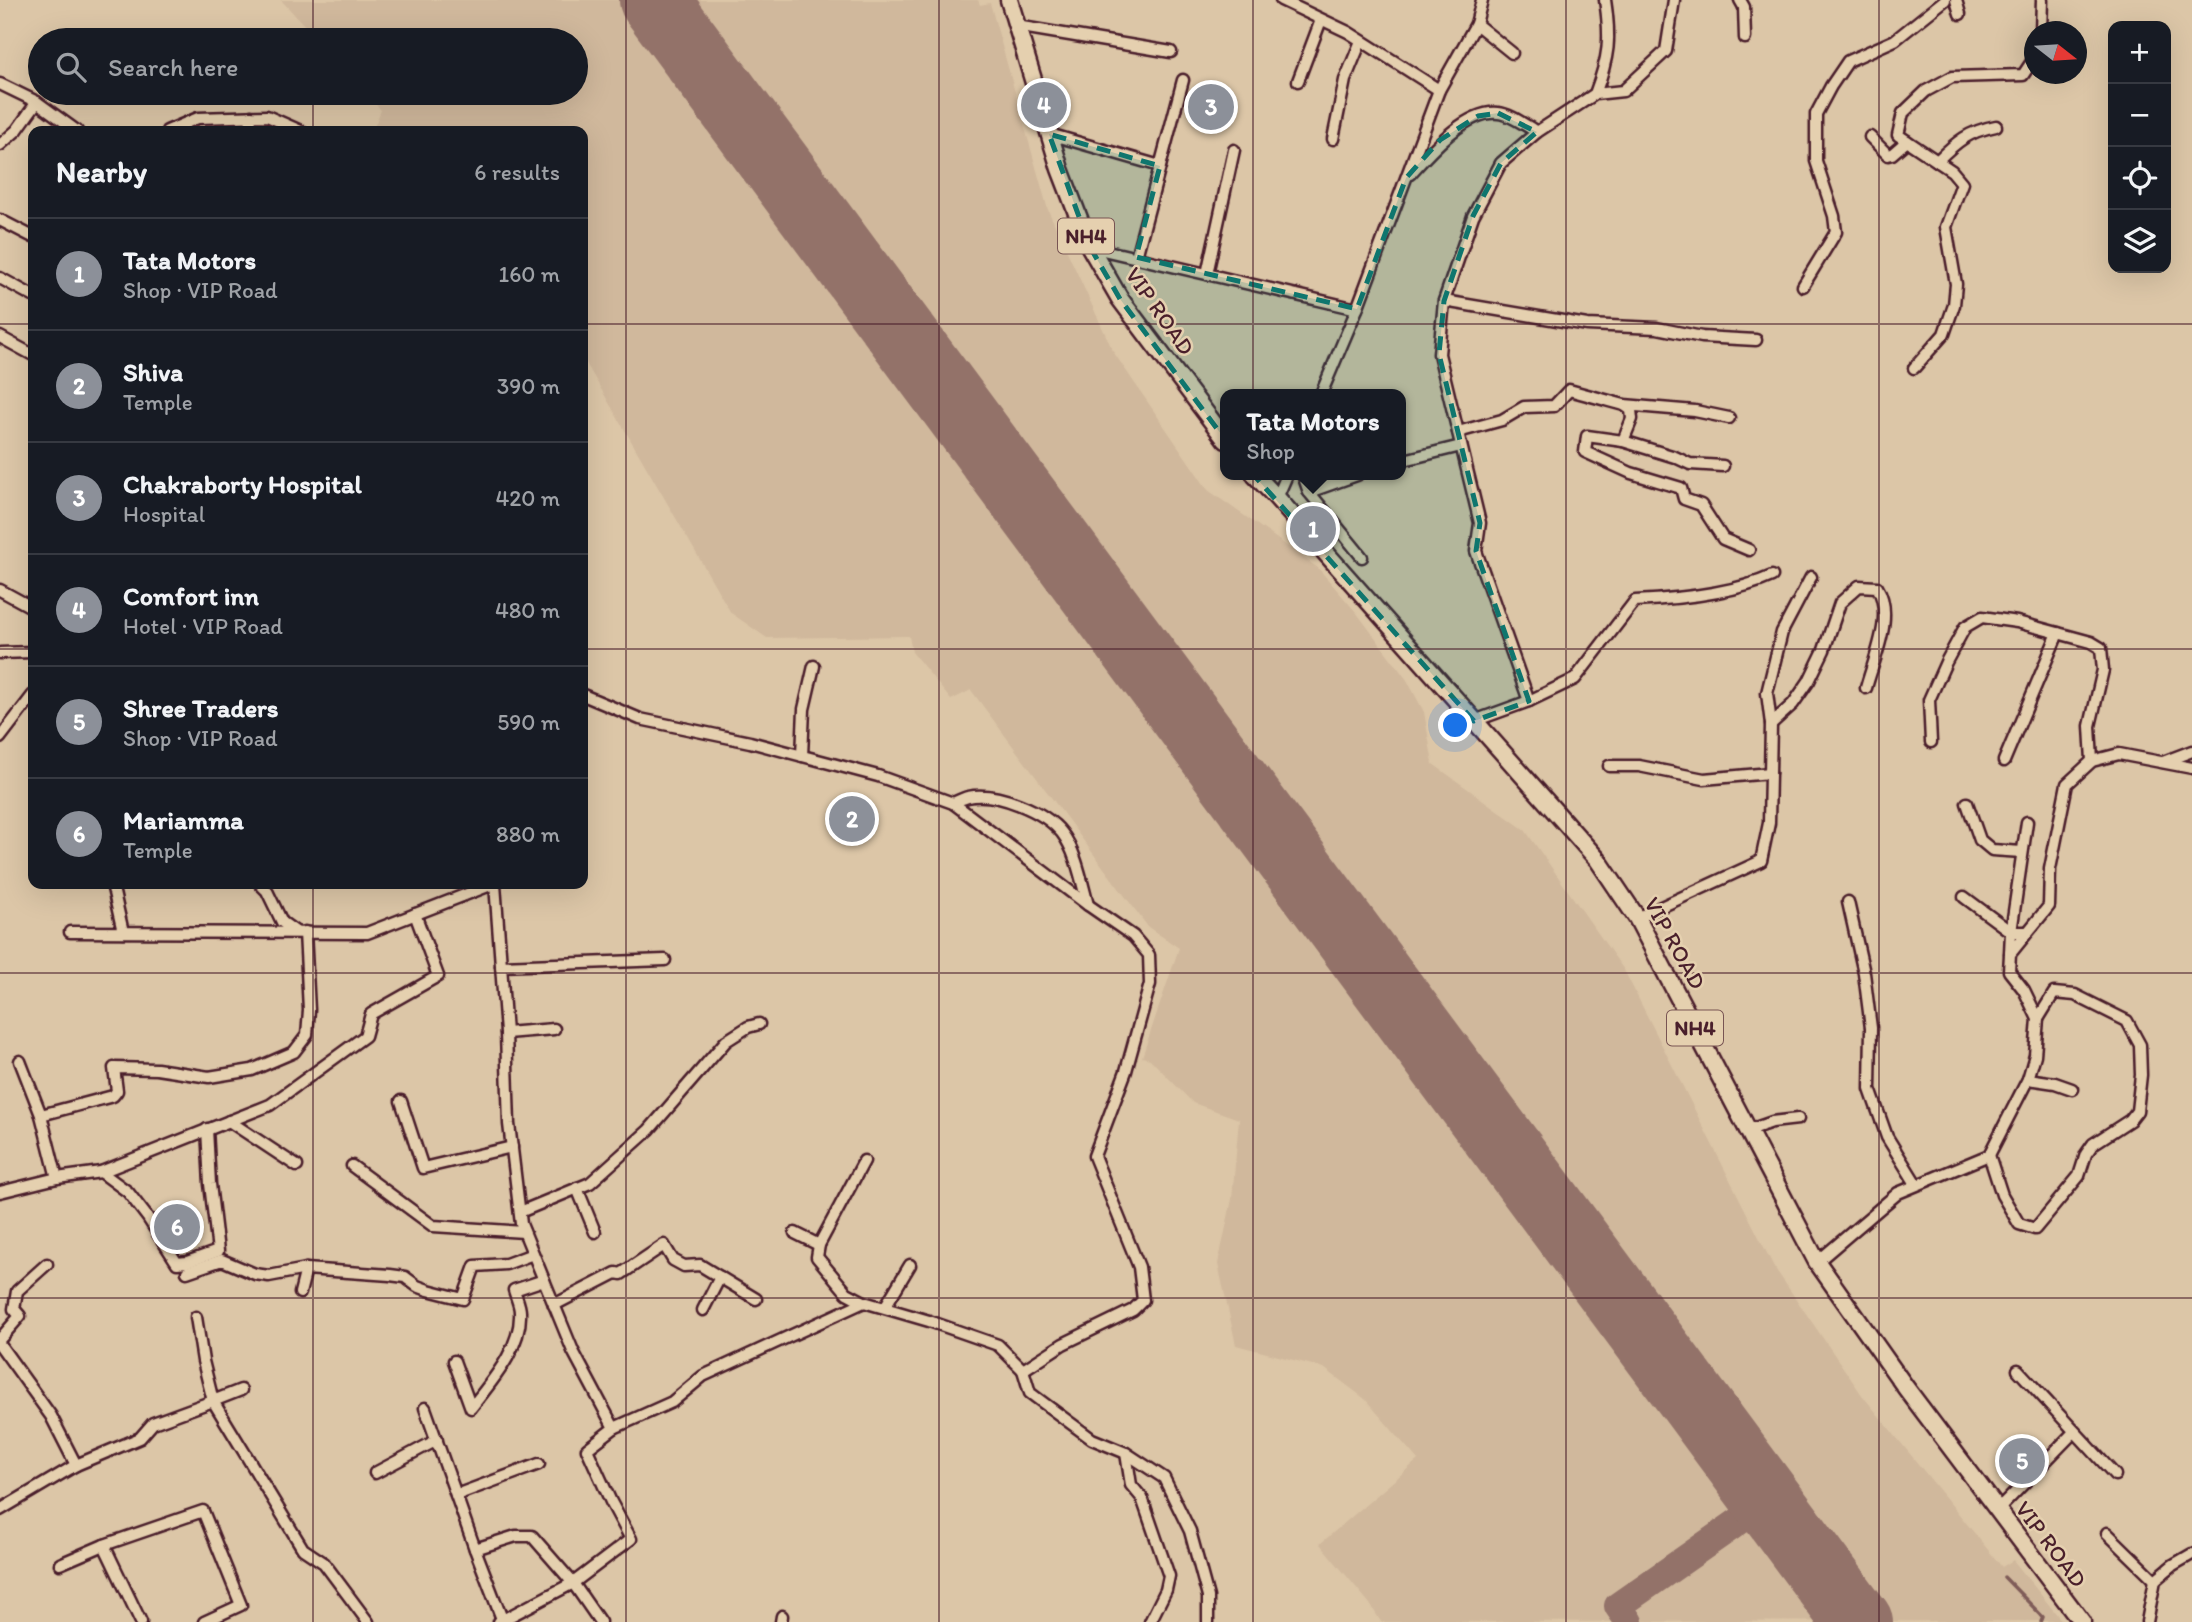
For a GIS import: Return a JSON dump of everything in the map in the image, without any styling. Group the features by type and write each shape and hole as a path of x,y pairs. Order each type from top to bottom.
{"highway":[{"name":"VIP ROAD","path":"1009,0 1060,169 1090,247 1120,299 1220,432"},
{"name":"VIP ROAD","path":"1260,480 1598,860 1637,918 1817,1262 1906,1388 2082,1622"}],"street":[{"path":"1281,0 1361,41 1439,90"},
{"path":"1323,389 1357,309 1439,90 1476,24 1482,0"},
{"path":"1595,94 1608,53 1610,31 1605,0"},
{"path":"1529,701 1476,551 1480,523 1439,354 1444,301 1473,216 1501,163 1537,132 1595,94 1623,91 1665,51 1674,0"},
{"path":"1740,0 1744,7 1745,38"},
{"path":"1803,286 1836,232 1816,160 1816,114 1848,61 1895,40 1945,0"},
{"path":"1956,0 1960,14"},
{"path":"2041,21 2042,0"},
{"path":"1298,81 1321,20"},
{"path":"1476,24 1512,53"},
{"path":"1016,26 1171,52"},
{"path":"1333,139 1345,80 1361,41"},
{"path":"1914,368 1944,334 1954,305 1956,284 1946,227 1962,183 1952,171 1898,135 1903,113 1926,91 1952,77 2024,74"},
{"path":"1136,257 1183,80"},
{"path":"0,84 28,98"},
{"path":"0,145 17,130 35,105"},
{"path":"41,105 70,126"},
{"path":"1406,178 1440,141 1478,116 1498,113 1537,132"},
{"path":"179,126 198,118 251,116 267,116 290,126"},
{"path":"250,126 251,116"},
{"path":"1937,161 1951,146 1975,130 1996,126"},
{"path":"1049,134 1160,166"},
{"path":"1870,136 1888,155 1907,141"},
{"path":"1207,274 1234,150"},
{"path":"0,220 28,234"},
{"path":"1090,247 1357,309"},
{"path":"0,278 28,293"},
{"path":"1444,301 1587,326 1657,328 1702,337 1756,340"},
{"path":"0,337 28,352"},
{"path":"1458,432 1502,421 1524,407 1554,406 1569,390 1624,405 1695,411 1729,418"},
{"path":"1623,441 1632,419 1631,410 1624,405"},
{"path":"1723,466 1690,464 1623,441 1587,436 1585,452 1632,473 1681,488 1684,499 1700,505 1716,524 1723,539 1749,550"},
{"path":"1406,460 1461,446"},
{"path":"1278,498 1285,480"},
{"path":"1305,480 1309,492 1362,556"},
{"path":"1309,492 1343,480"},
{"path":"1474,721 1529,701 1575,679 1635,601 1751,586 1772,576"},
{"path":"1637,918 1761,862 1769,823 1771,724 1767,693 1782,632 1811,577"},
{"path":"1771,724 1793,704 1809,681 1824,650 1840,603 1858,586 1877,587 1884,599 1882,629 1866,688"},
{"path":"0,590 28,604"},
{"path":"1930,741 1929,700 1965,627 1982,617 2017,622 2091,642 2101,648 2103,670 2090,726 2092,761"},
{"path":"2004,761 2058,633"},
{"path":"0,653 28,652"},
{"path":"802,756 804,709 814,666"},
{"path":"588,697 640,719 750,742 877,776 953,803 1133,936 1149,954 1150,984 1126,1071 1094,1156 1139,1267 1143,1300 1133,1310 1063,1344 1023,1370"},
{"path":"0,738 28,703"},
{"path":"2163,762 2192,751"},
{"path":"2010,954 2049,906 2050,869 2067,784 2092,761 2119,754 2192,768"},
{"path":"1609,766 1639,766 1704,779 1770,773"},
{"path":"953,803 969,796 1000,798 1036,812 1062,833 1079,869 1088,905"},
{"path":"1967,803 1980,840 1992,850 2022,852"},
{"path":"2026,821 2011,932 2010,971 2024,990 2038,1019"},
{"path":"113,889 123,932"},
{"path":"265,889 282,922 301,932"},
{"path":"70,932 367,933 481,889"},
{"path":"494,889 512,1147 524,1232 573,1351 614,1428"},
{"path":"1964,897 2011,932 2027,932"},
{"path":"1848,902 1864,973 1871,1028 1870,1089 1887,1137 1916,1184"},
{"path":"0,1192 57,1178 101,1172 270,1105 305,1082 365,1036 371,1014 438,976 415,914"},
{"path":"41,1115 113,1096 117,1091 114,1068 157,1069 209,1077 252,1070 294,1052 307,1035 308,1023 301,932"},
{"path":"501,966 665,960"},
{"path":"1817,1262 1898,1194 1916,1184 1989,1155 2028,1079 2035,1055 2038,1019 2054,993 2075,995 2127,1021 2140,1045 2141,1075 2137,1111 2130,1119 2093,1144 2086,1154 2079,1176 2035,1229 2019,1224 2002,1195 1989,1155"},
{"path":"520,1212 590,1183 649,1130 726,1041 748,1027 759,1024"},
{"path":"506,1033 554,1029"},
{"path":"20,1061 41,1115 57,1178"},
{"path":"2028,1079 2072,1089"},
{"path":"401,1101 423,1168 512,1147"},
{"path":"1749,1130 1772,1122 1798,1119"},
{"path":"229,1121 297,1166"},
{"path":"101,1172 128,1192 148,1217 177,1263 218,1251 207,1129"},
{"path":"864,1161 819,1245 817,1257 847,1293 864,1302 998,1345 1023,1370 1030,1393 1092,1439 1126,1453 1164,1478 1190,1531 1208,1597 1208,1622"},
{"path":"352,1166 433,1226 524,1232"},
{"path":"577,1188 595,1232"},
{"path":"796,1233 819,1245"},
{"path":"554,1305 616,1273 621,1274 664,1245 673,1260 684,1266 700,1265 756,1299"},
{"path":"187,1272 222,1260 255,1274 269,1276 306,1269 405,1277 417,1286 463,1299 475,1266 506,1264 533,1254"},
{"path":"0,1339 20,1316 13,1309 17,1291 47,1264"},
{"path":"885,1307 910,1265"},
{"path":"300,1293 306,1269"},
{"path":"703,1310 720,1277"},
{"path":"454,1361 471,1408 499,1371 515,1341 520,1312 514,1290 544,1280"},
{"path":"425,1408 501,1621 573,1583 631,1539 587,1449 614,1428 671,1402 703,1376 864,1302"},
{"path":"196,1317 213,1401 303,1549 324,1563 369,1622"},
{"path":"0,1345 51,1416 76,1465"},
{"path":"2018,1370 2115,1475"},
{"path":"0,1510 76,1465 140,1438 153,1423 241,1390"},
{"path":"1998,1510 2074,1432"},
{"path":"375,1473 437,1440"},
{"path":"1126,1453 1131,1485 1142,1499 1168,1576 1166,1590 1150,1622"},
{"path":"456,1494 539,1464"},
{"path":"60,1564 104,1545 203,1511 241,1605 204,1622"},
{"path":"2107,1533 2155,1580"},
{"path":"475,1549 516,1536 532,1535 573,1583 600,1622"},
{"path":"104,1545 141,1622"},
{"path":"2147,1622 2155,1580 2192,1554"}],"highlighted area":[{"path":"1498,113 1537,132 1501,163 1473,216 1444,301 1439,354 1480,523 1476,551 1529,701 1474,721 1242,462 1120,299 1090,247 1049,134 1160,166 1136,257 1357,309 1406,178 1440,140 1478,116"}],"shaded area":[{"path":"281,0 978,0 980,5 990,3 1048,210 1114,353 1208,490 1318,568 1356,612 1407,680 1424,712 1433,764 1525,830 1624,970 1774,1267 1862,1395 2002,1567 2013,1560 2062,1621 1381,1622 1370,1604 1320,1544 1418,1460 1365,1399 1324,1368 1236,1345 1218,1264 1232,1199 1239,1119 1193,1103 1150,1059 1142,1057 1179,948 1148,927 971,690 951,700 912,652 909,636 767,638 731,613 588,367 588,126 375,126 381,110 376,105 588,105 588,28 307,28"}],"waterway":[{"path":"2004,1577 2043,1617 2041,1622"}],"taxiway":[{"path":"1629,1622 1618,1606 1768,1501"}],"runway":[{"path":"654,0 1858,1622"}],"place":[{"name":"Comfort inn","path":"1044,105"},
{"name":"Chakraborty Hospital","path":"1211,107"},
{"name":"Tata Motors","path":"1313,529"},
{"name":"Shiva","path":"852,819"},
{"name":"Mariamma","path":"177,1227"},
{"name":"Shree Traders","path":"2022,1461"}]}
